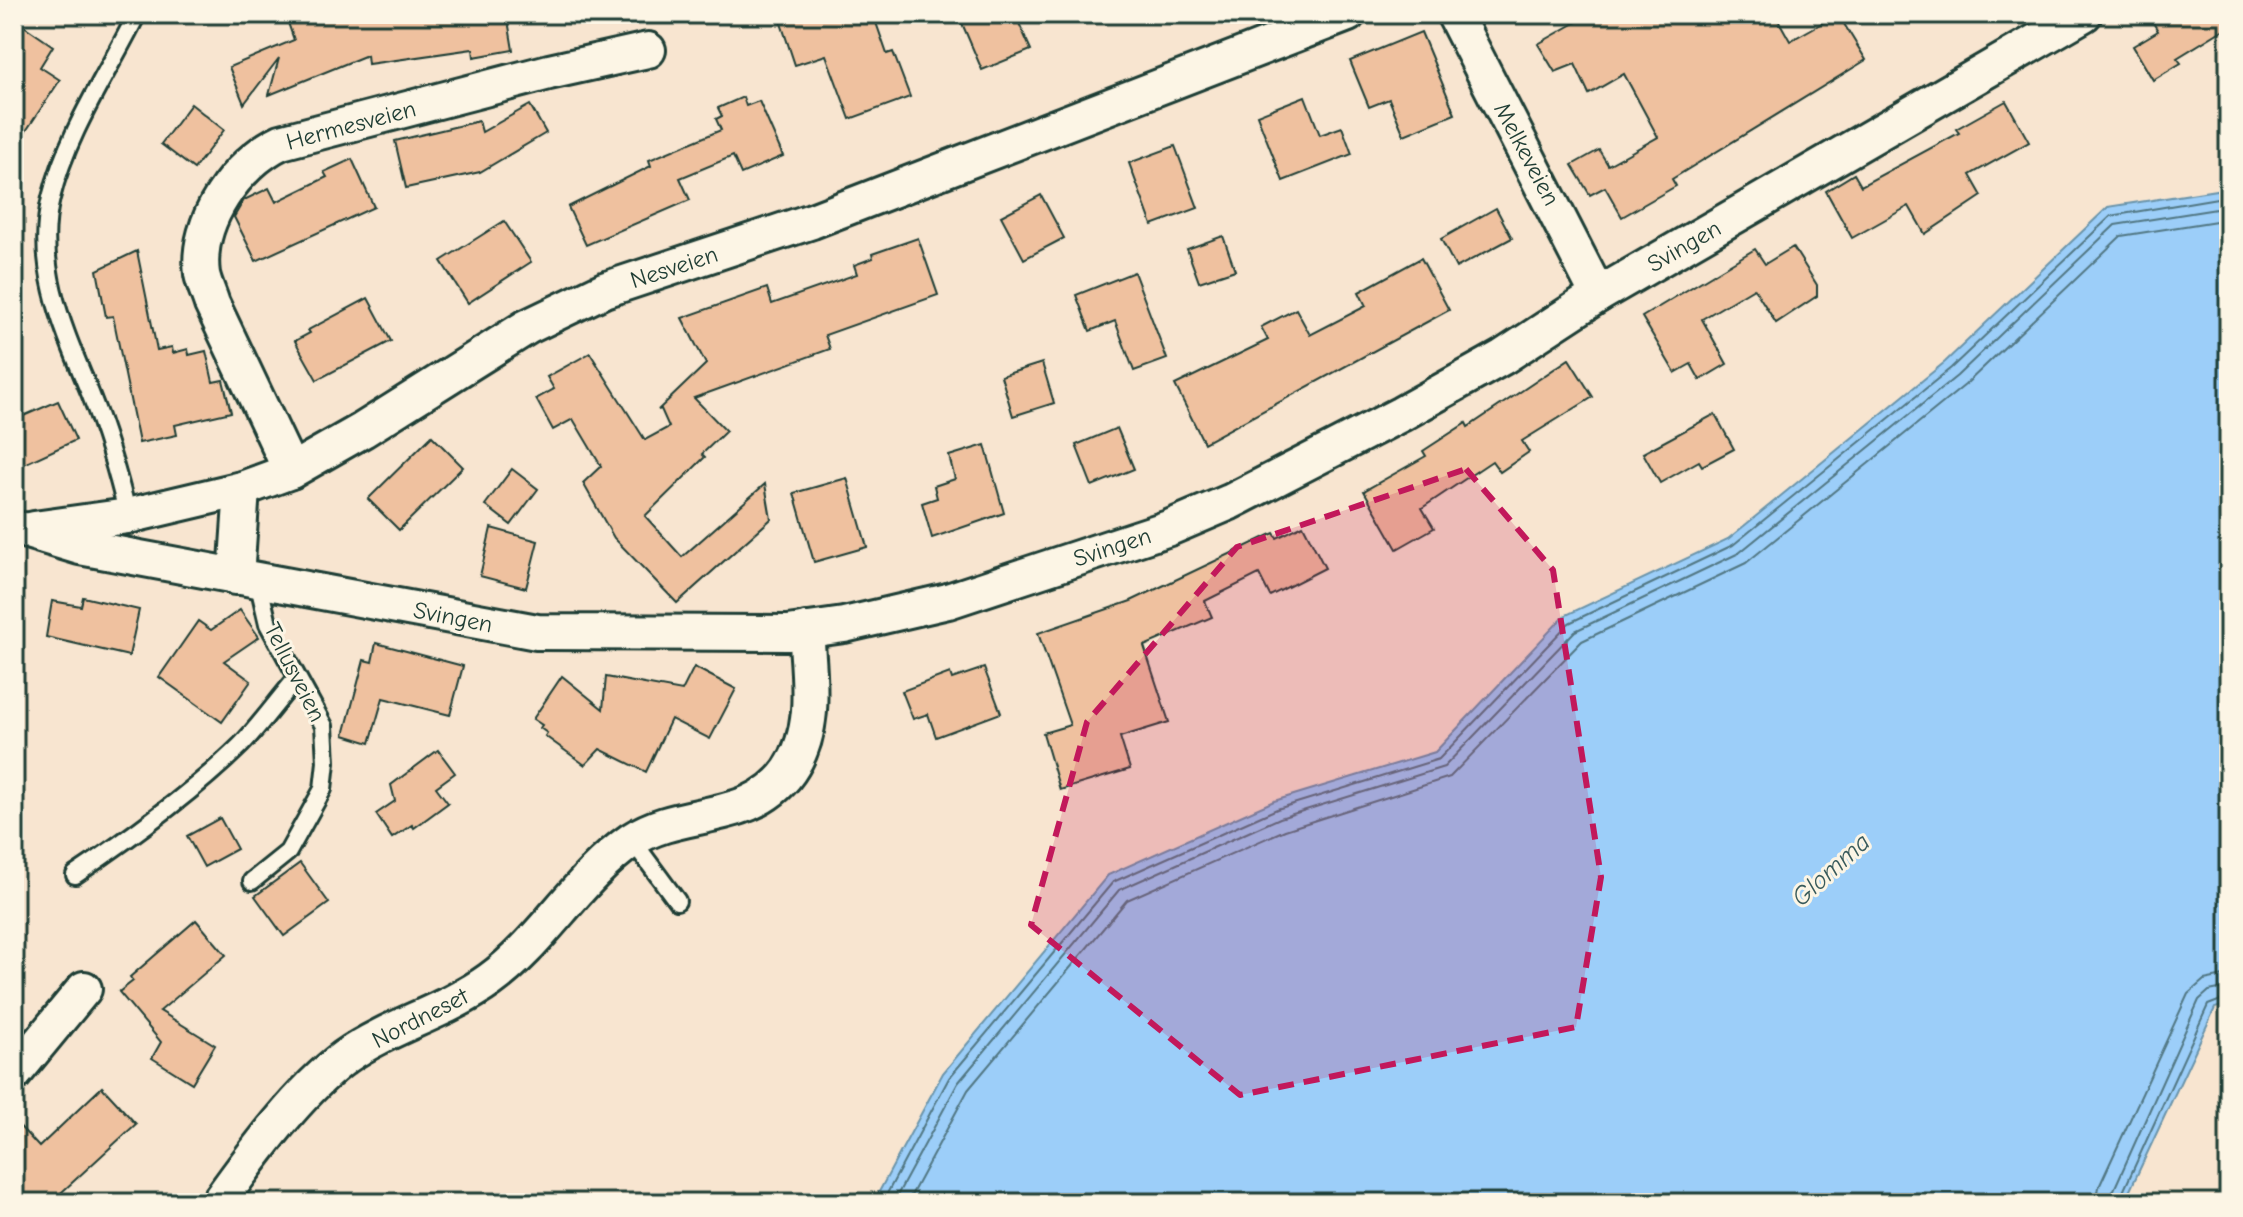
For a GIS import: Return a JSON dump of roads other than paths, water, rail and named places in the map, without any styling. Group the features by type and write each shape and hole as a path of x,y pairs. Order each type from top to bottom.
{"street":[{"name":"Nesveien","path":"19,529 128,516 242,489 291,471 363,430 527,327 604,290 812,221 1348,14"},
{"name":"Melkeveien","path":"1454,14 1598,295"},
{"name":"Svingen","path":"19,529 80,547 537,632 746,635 806,630 948,601 1169,528 1230,502 1503,357 1598,295 2084,14"},
{"name":"Hermesveien","path":"291,471 212,304 202,274 202,251 210,222 239,173 258,154 281,142 549,72 648,50"},
{"path":"242,489 247,579"},
{"name":"Nordneset","path":"218,1203 266,1136 343,1059 490,980 632,840 671,823 749,804 770,791 788,773 801,751 808,727 806,630"},
{"path":"14,1074 84,989"}],"lane":[{"path":"128,516 95,407 55,310 48,220 50,201 64,160 134,20"},
{"name":"Tellusveien","path":"247,579 324,726 326,762 323,789 288,852 252,881"},
{"path":"75,875 124,842 208,775 243,743 297,678"},
{"path":"632,840 677,901"}],"water":[{"name":"Glomma","path":"2229,188 2229,1004 2215,1008 2124,1203 873,1203 943,1073 1108,875 1274,801 1435,752 1564,616 1728,539 1945,362 2108,207"}]}
